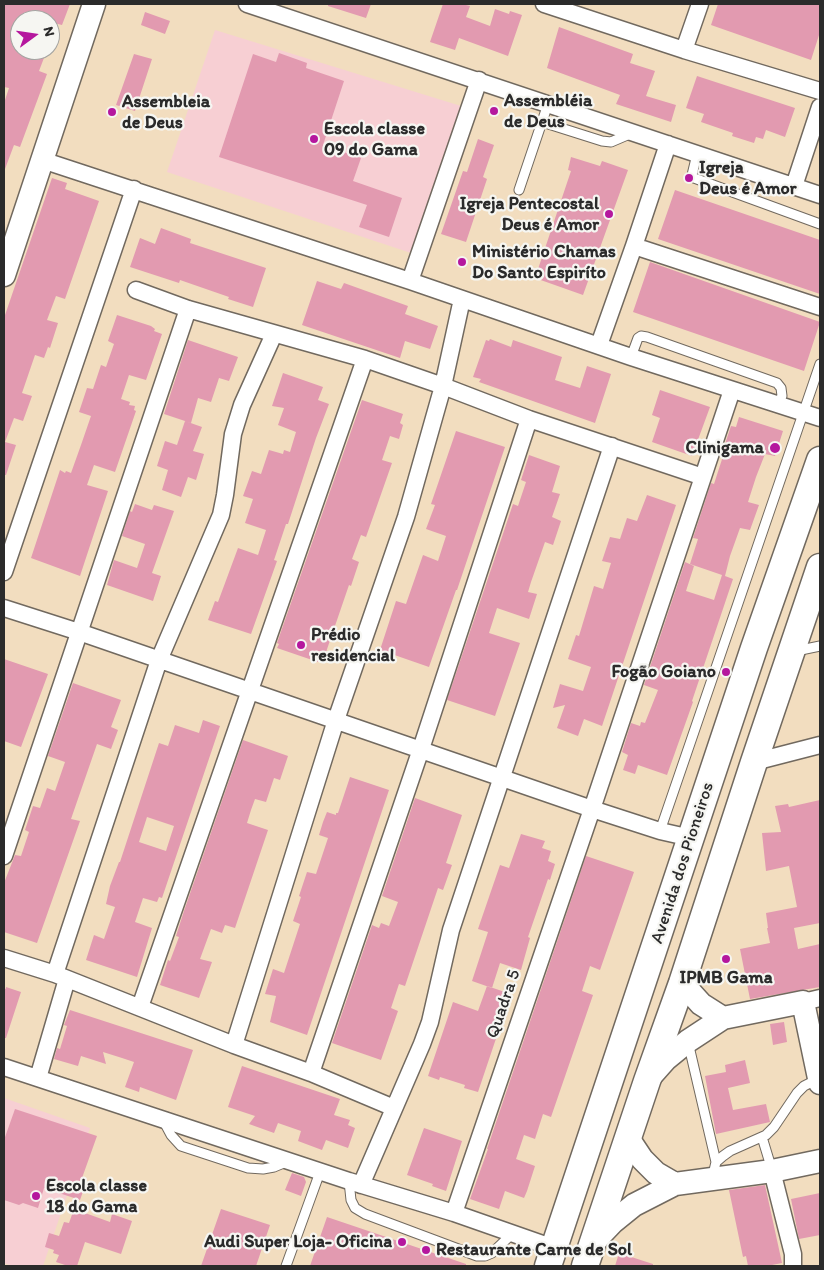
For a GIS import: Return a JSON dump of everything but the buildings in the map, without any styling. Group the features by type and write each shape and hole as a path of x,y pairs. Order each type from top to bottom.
{"main road":[{"name":"Avenida dos Pioneiros","path":"551,1257 754,648 820,467"},
{"name":"Avenida dos Pioneiros","path":"589,1254 646,1081 682,983 820,567"},
{"path":"754,648 764,637 773,635 783,640 792,651"},
{"path":"591,1139 594,1154 603,1163 614,1164 620,1162"}],"street":[{"path":"4,275 94,4"},
{"path":"247,4 820,195"},
{"path":"545,4 684,50 820,91"},
{"path":"684,50 700,4"},
{"path":"410,281 479,80"},
{"path":"794,186 820,107"},
{"path":"599,345 668,144"},
{"path":"42,160 410,281 631,357 820,418"},
{"path":"4,572 134,189"},
{"path":"634,246 820,307"},
{"path":"136,290 188,309 365,359 443,386 529,420 703,476"},
{"path":"234,1045 336,720 406,518 443,386 462,299"},
{"path":"4,856 188,309"},
{"path":"38,1078 61,976 159,660 221,515 233,434 242,405 274,334"},
{"path":"140,1007 365,359"},
{"name":"Quadra 5","path":"454,1212 592,809 732,390"},
{"path":"311,1073 421,749 529,420"},
{"path":"355,1183 394,1108 430,1022 451,930 612,446"},
{"path":"4,608 79,632 660,832 691,838"},
{"path":"754,762 820,745"},
{"path":"4,958 61,976 234,1045 311,1073 394,1108"},
{"path":"682,983 701,1004 723,1018"},
{"path":"646,1081 666,1059 688,1041 723,1018 811,1000 820,1080"},
{"path":"4,1066 320,1172 454,1212 513,1233 551,1257"},
{"path":"628,1138 656,1173 675,1184"},
{"path":"589,1254 613,1222 634,1205 675,1184 714,1171 772,1171 820,1161"},
{"path":"772,1171 793,1254 794,1266"}],"lane":[{"path":"520,190 548,104"},
{"path":"542,122 602,141 611,142 634,133"},
{"path":"697,154 692,175 694,178 820,224"},
{"path":"631,357 638,338 641,336 777,383 781,388 782,396 777,405"},
{"path":"660,832 820,364"},
{"path":"792,651 820,646"},
{"path":"688,1041 714,1171"},
{"path":"714,1171 730,1151 762,1137 774,1127 797,1093 804,1086 820,1080"},
{"path":"762,1137 772,1171"},
{"path":"286,1266 320,1172"},
{"path":"355,1183 351,1200 355,1208 366,1214 477,1256 485,1256 492,1253 513,1233"}],"shaded area":[{"name":"Escola classe 09 do Gama","path":"215,30 461,106 411,253 167,172"},
{"name":"Escola classe 18 do Gama","path":"4,1098 90,1128 43,1266 12,1266 4,1263"}],"place":[{"name":"Assembléia de Deus","path":"494,111"},
{"name":"Assembleia de Deus","path":"112,112"},
{"name":"Escola classe 09 do Gama","path":"314,139"},
{"name":"Igreja Deus é Amor","path":"689,178"},
{"name":"Igreja Pentecostal Deus é Amor","path":"609,214"},
{"name":"Ministério Chamas Do Santo Espiríto","path":"462,262"},
{"name":"Clinigama","path":"775,448"},
{"name":"Prédio residencial","path":"301,645"},
{"name":"Fogão Goiano","path":"726,672"},
{"name":"IPMB Gama","path":"726,959"},
{"name":"Escola classe 18 do Gama","path":"36,1196"},
{"name":"Audi Super Loja- Oficina","path":"402,1242"},
{"name":"Restaurante Carne de Sol","path":"426,1250"}]}
